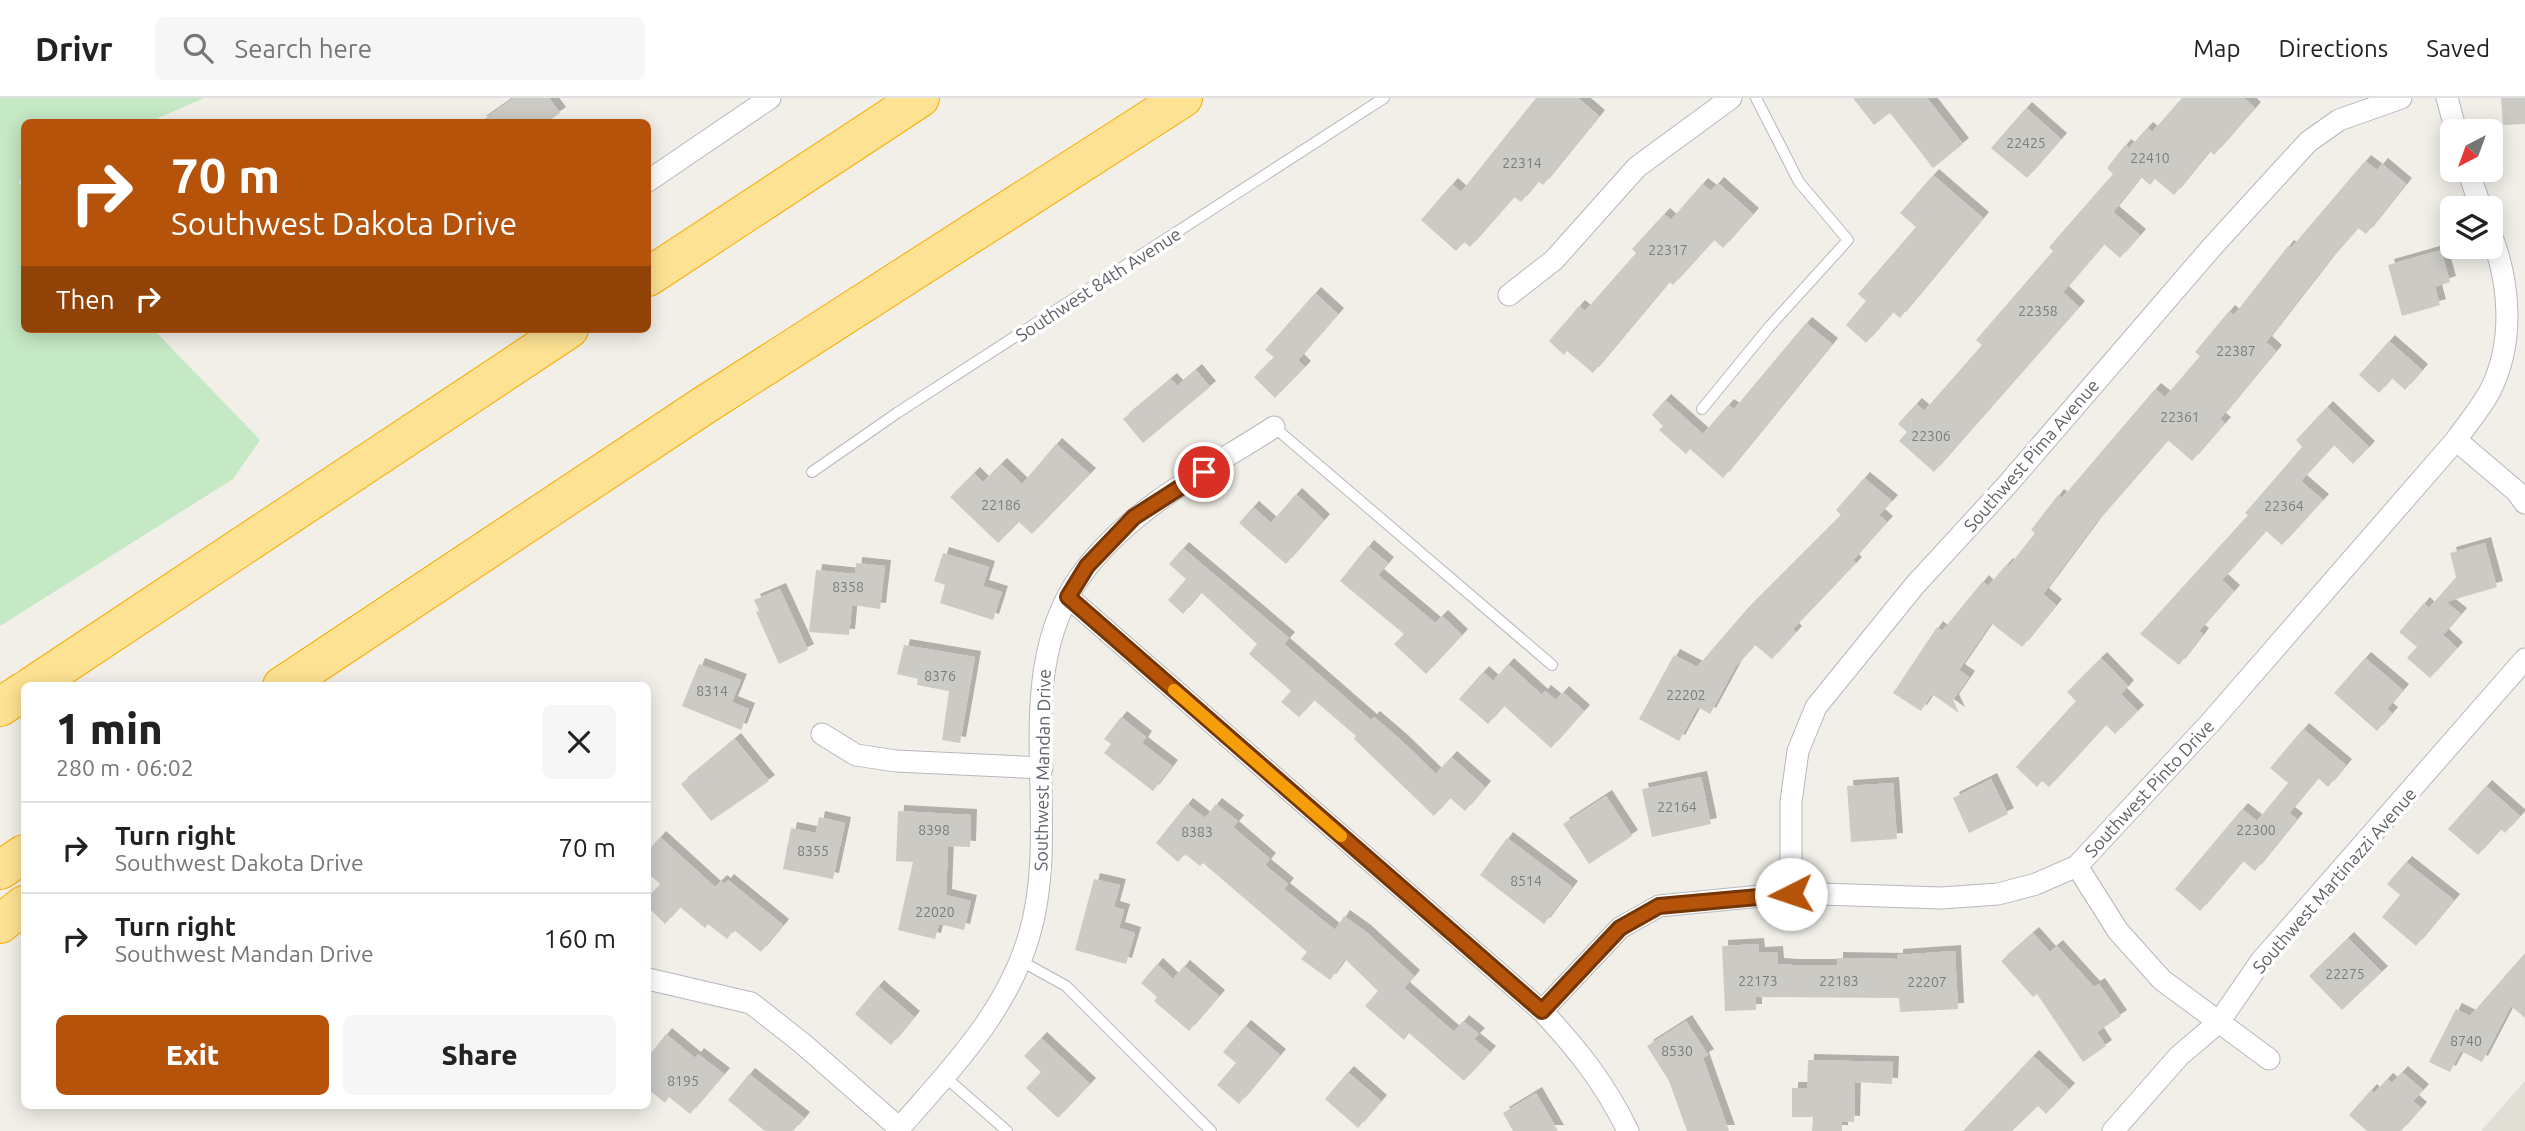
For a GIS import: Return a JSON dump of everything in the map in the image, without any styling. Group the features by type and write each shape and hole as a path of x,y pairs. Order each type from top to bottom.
{"highway":[{"path":"651,275 920,98"},
{"path":"288,682 703,406 1183,98"},
{"path":"38,682 563,333"},
{"path":"303,682 369,629"},
{"path":"0,707 21,693"},
{"path":"0,870 21,856"},
{"path":"0,924 21,907"}],"street":[{"path":"651,179 769,98"},
{"path":"1509,295 1554,260 1637,167 1731,98"},
{"name":"Southwest Pima Avenue","path":"1791,894 1791,802 1794,776 1798,751 1816,707 1915,585 2007,485 2211,247 2308,142 2339,120 2401,98"},
{"path":"2447,98 2453,119"},
{"name":"Southwest Pinto Drive","path":"1542,1011 1620,928 1659,906 1791,894 1941,898 1998,894 2036,884 2077,866 2210,723 2456,440 2490,391 2504,350 2507,306 2501,259"},
{"name":"Southwest Mandan Drive","path":"898,1130 995,1013 1021,961 1030,933 1043,858 1041,699 1045,656 1068,597 1087,566 1134,517 1274,427"},
{"path":"2456,440 2516,491 2525,503"},
{"path":"1068,597 1542,1011 1585,1057 1608,1091 1628,1131"},
{"name":"Southwest Martinazzi Avenue","path":"2113,1131 2179,1056 2219,1022 2261,961 2525,659"},
{"path":"822,734 856,755 896,761 1042,768"},
{"path":"2077,866 2118,931 2162,980 2269,1059"},
{"path":"651,980 751,1003 802,1043 898,1130"}],"lane":[{"name":"Southwest 84th Avenue","path":"812,472 897,413 1384,98"},
{"path":"1702,409 1770,326 1848,240 1799,182 1756,98"},
{"path":"1274,427 1552,665"},
{"path":"1021,961 1066,986 1212,1131"},
{"path":"944,1076 1007,1131"}],"shaded area":[{"path":"2525,1081 2525,1131 2481,1131"}],"green space":[{"path":"0,98 204,98 156,119 21,119 21,180 18,182 21,186 21,333 157,333 260,440 233,479 0,626"}],"building":[{"path":"514,98 549,98 560,113 551,119 484,119"},
{"path":"1536,98 1578,98 1599,116 1543,185 1538,181 1521,202 1514,197 1470,247 1464,242 1456,251 1421,220 1452,184 1461,192"},
{"path":"1853,98 1927,98 1963,144 1933,168 1890,113 1874,125"},
{"path":"2182,98 2244,98 2255,108 2214,155 2210,151 2174,195 2155,179 2150,185 2141,177 2113,212 2140,235 2120,258 2104,244 2063,292 2079,307 1934,472 1899,441 1907,432 1898,424 1916,404 1924,411 1982,345 1976,340 2053,251 2049,247 2113,174 2107,168 2125,145 2129,148 2147,128 2152,132"},
{"path":"2501,98 2525,98 2525,124 2503,125"},
{"path":"2026,108 2061,139 2027,178 1991,148"},
{"path":"2365,161 2377,170 2382,164 2406,184 2366,234 2358,228 2266,342 2276,351 2220,419 2225,423 2192,461 2168,440 2095,524 2043,594 2056,605 2022,647 1991,623 1959,670 1969,677 1953,700 1959,713 1932,694 1921,711 1893,693 1937,627 1942,631 1983,581 1988,586 2007,564 2009,566 2035,533 2031,530 2058,495 2062,498 2155,389 2165,397 2200,356 2195,352 2229,311 2234,315 2288,246 2291,248"},
{"path":"1933,175 1983,218 1900,318 1893,312 1866,343 1846,325 1866,301 1858,294 1916,227 1900,213"},
{"path":"1718,183 1753,214 1723,248 1714,240 1673,285 1669,282 1593,373 1567,351 1564,355 1549,341 1579,306 1585,311 1636,253 1632,249 1664,214 1671,220 1702,184 1711,191"},
{"path":"2440,250 2440,259 2444,259 2450,282 2435,287 2440,305 2402,316 2388,265"},
{"path":"1315,293 1338,314 1298,360 1305,367 1275,398 1254,377 1274,357 1265,350"},
{"path":"1806,323 1832,344 1723,478 1690,449 1686,454 1659,430 1663,426 1652,415 1665,400 1703,434 1728,405 1734,409"},
{"path":"2389,341 2422,370 2405,390 2392,378 2379,393 2359,375"},
{"path":"1196,370 1210,387 1143,443 1123,419 1171,379 1177,386"},
{"path":"2327,407 2369,447 2353,464 2334,445 2301,481 2323,500 2282,545 2266,531 2222,580 2234,591 2199,631 2203,634 2179,665 2140,634 2248,515 2245,513 2302,447 2296,440"},
{"path":"1056,444 1090,474 1032,534 1019,522 998,543 950,497 974,473 983,482 1001,464 1022,484"},
{"path":"1864,478 1892,501 1879,515 1887,522 1853,560 1856,563 1793,629 1796,632 1772,659 1755,645 1736,666 1710,714 1698,707 1679,741 1639,719 1674,655 1697,667 1747,609 1841,515 1836,510"},
{"path":"1296,494 1324,520 1286,564 1239,523 1253,507 1271,523"},
{"path":"2485,543 2497,587 2446,602 2461,614 2443,635 2457,648 2430,678 2407,658 2417,647 2399,632 2424,603 2429,608 2456,577 2450,553"},
{"path":"1368,546 1388,563 1378,575 1435,623 1442,616 1462,635 1426,674 1394,644 1404,634 1340,581"},
{"path":"1183,548 1289,638 1284,644 1371,720 1374,717 1436,774 1451,757 1485,787 1465,811 1450,798 1434,816 1354,739 1356,736 1314,700 1299,717 1281,702 1291,691 1249,654 1257,644 1201,592 1183,614 1168,600 1186,579 1169,564"},
{"path":"943,553 989,567 983,586 1002,592 993,620 940,603 945,585 934,581"},
{"path":"856,563 885,566 880,609 852,605 849,635 809,632 816,570 855,574"},
{"path":"780,589 808,650 779,664 756,612 759,611 754,600"},
{"path":"904,645 975,657 960,743 942,740 949,691 917,685 918,679 897,674"},
{"path":"2101,658 2128,686 2121,694 2138,711 2115,734 2106,725 2049,787 2042,781 2037,787 2016,767 2076,701 2067,692"},
{"path":"2365,658 2403,690 2387,709 2392,713 2377,731 2334,693"},
{"path":"699,664 741,680 732,702 749,709 741,730 682,706"},
{"path":"1508,664 1542,695 1545,691 1556,700 1563,692 1584,711 1551,748 1504,706 1488,724 1459,699 1483,672 1493,681"},
{"path":"1121,717 1146,737 1142,743 1172,766 1153,791 1104,753 1111,744 1104,739"},
{"path":"2303,729 2346,765 2328,787 2318,778 2289,813 2297,819 2255,871 2243,861 2200,911 2175,889 2242,809 2257,821 2288,783 2270,768"},
{"path":"735,739 769,781 711,821 681,784"},
{"path":"1701,777 1711,824 1652,837 1642,789"},
{"path":"1991,779 2008,814 1969,833 1953,798"},
{"path":"1893,783 1897,839 1851,842 1847,786"},
{"path":"2486,786 2520,816 2505,833 2501,829 2478,855 2448,829"},
{"path":"1606,796 1632,836 1589,864 1563,824"},
{"path":"1187,804 1205,818 1216,804 1238,821 1233,827 1270,859 1265,865 1288,884 1284,889 1335,930 1344,916 1365,931 1414,976 1404,988 1454,1032 1463,1021 1479,1034 1474,1039 1490,1052 1464,1081 1409,1033 1404,1040 1365,1006 1378,991 1345,959 1330,980 1301,959 1307,952 1203,863 1200,866 1185,854 1178,862 1156,843"},
{"path":"898,811 971,815 970,847 948,846 946,895 971,901 964,930 939,924 935,939 898,930 913,862 896,861"},
{"path":"819,817 845,823 833,879 783,869 791,828 816,833"},
{"path":"660,837 715,887 721,881 725,884 728,880 783,925 761,952 734,930 727,939 708,924 705,928 680,907 665,924 651,910 651,894 660,884 651,876 651,848"},
{"path":"1507,838 1572,887 1544,924 1480,875"},
{"path":"2406,862 2454,900 2416,946 2382,917 2400,895 2387,884"},
{"path":"1094,879 1120,885 1114,907 1124,910 1119,928 1135,933 1126,964 1075,950"},
{"path":"2033,933 2050,952 2057,946 2094,987 2099,984 2121,1016 2097,1032 2106,1046 2083,1062 2037,994 2033,997 2001,961"},
{"path":"2348,938 2382,972 2342,1010 2309,976"},
{"path":"1758,944 1759,953 1777,952 1778,964 1792,965 1837,965 1837,958 1897,959 1897,955 1955,951 1958,1009 1900,1012 1899,998 1756,997 1756,1010 1725,1011 1722,946"},
{"path":"2525,953 2525,1018 2511,1006 2482,1062 2461,1051 2450,1072 2429,1062 2456,1009 2470,1016"},
{"path":"1157,964 1173,979 1184,966 1219,996 1189,1031 1154,1001 1157,997 1141,983"},
{"path":"878,986 914,1017 891,1045 855,1014"},
{"path":"1686,1021 1708,1055 1703,1058 1729,1131 1687,1131 1669,1081 1647,1046"},
{"path":"1245,1026 1280,1055 1239,1104 1217,1085 1236,1063 1223,1052"},
{"path":"666,1034 695,1058 698,1054 724,1074 690,1114 669,1097 665,1103 651,1091 651,1053"},
{"path":"1041,1038 1090,1084 1058,1118 1026,1088 1041,1072 1024,1056"},
{"path":"2033,1056 2069,1089 2046,1114 2038,1106 2012,1131 1963,1131"},
{"path":"1808,1060 1893,1062 1892,1084 1855,1082 1854,1122 1842,1121 1842,1131 1812,1131 1813,1117 1792,1117 1792,1088 1807,1088"},
{"path":"1348,1072 1381,1101 1358,1128 1325,1099"},
{"path":"2402,1072 2423,1090 2413,1101 2421,1108 2401,1131 2367,1131 2349,1115 2371,1090 2374,1093 2387,1079 2392,1083"},
{"path":"749,1074 804,1118 793,1131 765,1131 728,1100"},
{"path":"1536,1093 1558,1131 1513,1131 1503,1113"}],"slow traffic":[{"path":"1174,690 1341,836"}],"route":[{"path":"1204,472 1134,517 1087,566 1068,597 1542,1011 1564,984 1620,928 1659,906 1791,894"}]}
